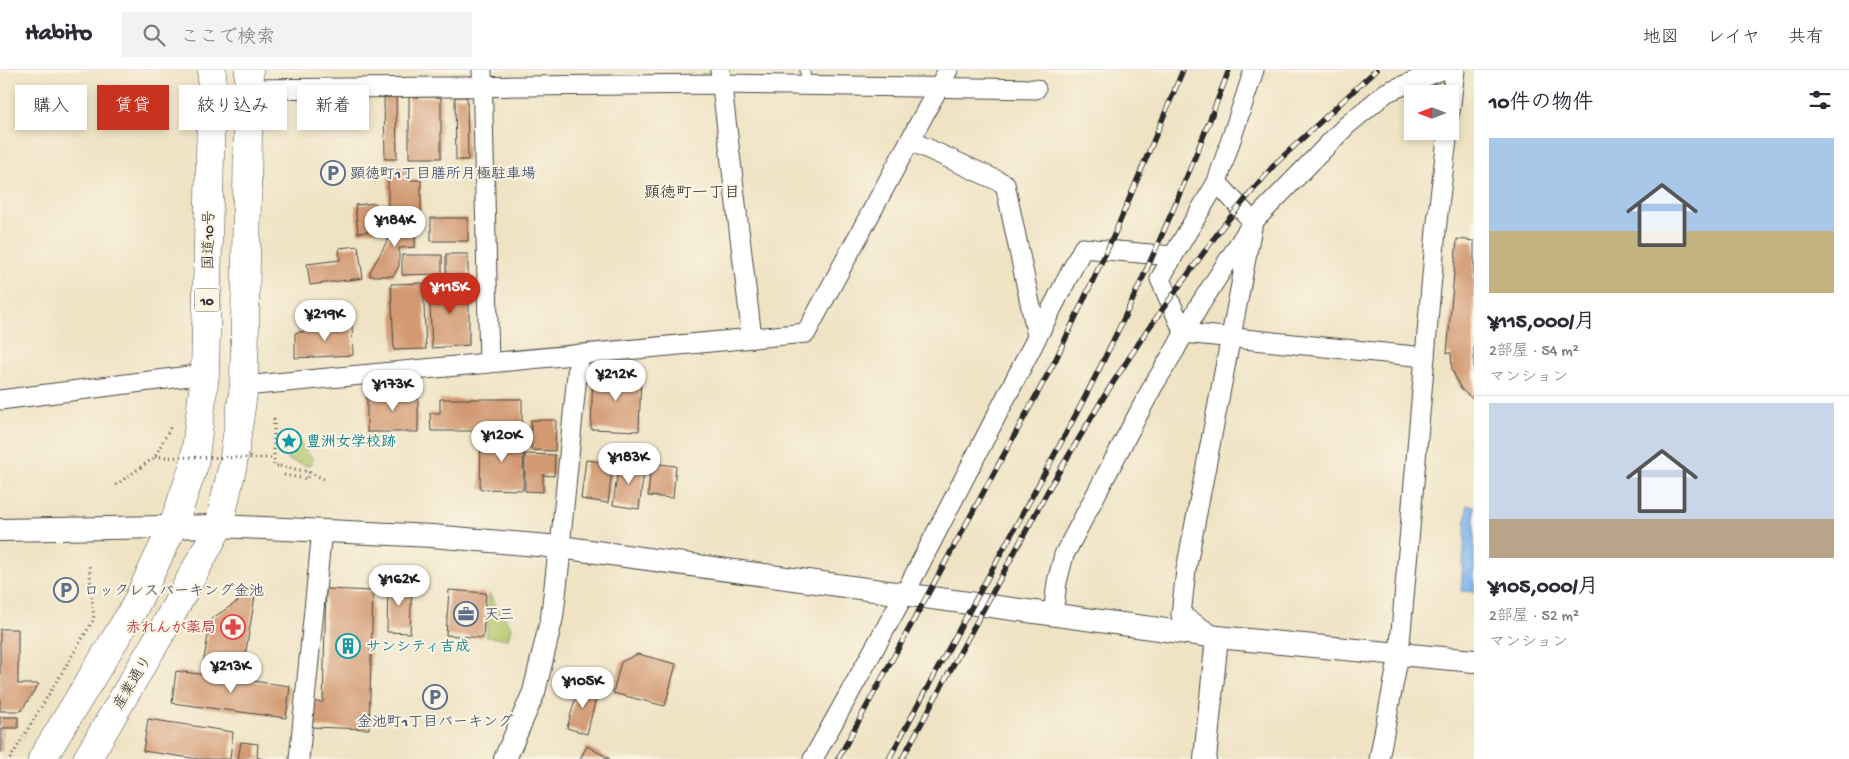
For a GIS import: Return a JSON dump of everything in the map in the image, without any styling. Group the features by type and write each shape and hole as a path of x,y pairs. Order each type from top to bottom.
{"highway":[{"name":"国道10号","path":"173,526 194,465 205,374 212,70"},
{"path":"219,526 233,464 244,386 248,79"},
{"name":"10","path":"42,759 134,608 173,526"},
{"name":"産業通り","path":"88,758 164,628 219,526"}],"street":[{"path":"244,386 806,333 948,70"},
{"path":"1184,332 1160,279 1217,182 1254,70"},
{"path":"1053,615 1057,582 1064,556 1153,386 1199,306 1253,222 1346,126 1387,92 1442,70"},
{"path":"1453,85 1455,70"},
{"path":"720,77 752,338"},
{"path":"482,78 489,363"},
{"path":"248,79 805,78 940,87 1036,89"},
{"path":"1379,759 1399,654 1436,230 1447,140"},
{"path":"911,141 1005,184 1037,336"},
{"path":"1217,182 1253,222"},
{"path":"1217,638 1181,615 1188,561 1253,222"},
{"path":"814,759 904,595 1083,248 1174,256"},
{"path":"1184,332 1425,358"},
{"path":"505,759 534,692 552,617 579,354"},
{"path":"0,400 205,374"},
{"path":"0,530 219,526 432,536 560,547 660,559 1217,638 1474,661"},
{"path":"299,759 322,530"},
{"path":"1205,759 1217,638"}],"path":[{"path":"274,419 274,466 309,472 324,478"},
{"path":"116,484 155,457 173,423"},
{"path":"155,457 274,458"},
{"path":"284,475 307,480 309,472"},
{"path":"10,759 94,619 89,564"}],"green space":[{"path":"287,434 293,434 313,459 312,464 308,466 287,458"},
{"path":"489,594 511,627 508,639 486,637"}],"water":[{"path":"1467,505 1474,506 1474,592 1461,591"}],"building":[{"path":"384,96 396,96 397,159 385,159"},
{"path":"409,97 441,97 441,158 409,158"},
{"path":"455,97 467,97 468,160 456,160"},
{"path":"388,170 408,170 408,180 421,180 421,215 388,215"},
{"path":"376,203 379,230 358,233 355,205"},
{"path":"431,218 468,218 468,241 431,241"},
{"path":"391,220 415,221 415,247 399,248 399,266 393,276 370,276 370,272 390,236"},
{"path":"1457,239 1474,241 1474,400 1461,389 1452,370 1451,353 1447,353"},
{"path":"358,246 363,278 310,285 307,264 340,260 339,248"},
{"path":"446,254 468,254 468,275 446,275"},
{"path":"402,255 442,255 442,274 402,275"},
{"path":"423,283 426,349 394,350 391,284"},
{"path":"429,283 469,284 469,345 432,348"},
{"path":"352,324 353,355 295,358 295,333"},
{"path":"593,372 641,374 639,431 591,429"},
{"path":"367,392 418,392 418,432 367,432"},
{"path":"440,399 522,399 522,431 431,431 430,413 440,413"},
{"path":"531,420 556,420 555,451 531,450"},
{"path":"481,437 524,438 523,490 480,489"},
{"path":"525,454 555,455 554,476 543,475 543,492 525,491"},
{"path":"586,460 613,463 608,503 581,499"},
{"path":"619,461 645,464 639,509 613,505"},
{"path":"651,463 676,466 673,498 648,496"},
{"path":"388,582 412,583 410,633 387,632"},
{"name":"サンシティ吉成","path":"326,589 373,591 369,729 310,727 311,702 323,702"},
{"name":"天三","path":"449,590 486,593 483,638 446,635"},
{"path":"249,594 255,596 242,675 202,670 211,619"},
{"path":"0,629 18,629 18,684 39,684 21,711 0,711"},
{"path":"638,654 676,664 665,706 613,693 621,662"},
{"path":"176,671 290,686 286,718 172,703"},
{"path":"579,685 598,690 587,734 567,728"},
{"path":"0,717 18,717 18,728 2,728 2,752 0,752"},
{"path":"148,719 233,732 230,759 198,759 143,751"},
{"path":"241,742 258,744 257,757 263,759 238,759"},
{"path":"587,746 610,759 580,759"}],"railway":[{"path":"838,759 1055,361 1115,233 1183,70"},
{"path":"889,759 1036,489 1104,359 1161,236 1229,70"},
{"path":"902,759 1051,485 1105,395 1146,332 1223,226 1275,164 1376,70"}],"place":[{"name":"顕徳町1丁目膳所月極駐車場","path":"333,173"},
{"name":"豊洲女学校跡","path":"289,441"},
{"name":"ロックレスパーキング金池","path":"66,590"},
{"name":"天三","path":"466,614"},
{"name":"赤れんが薬局","path":"233,627"},
{"name":"サンシティ吉成","path":"348,646"},
{"name":"金池町1丁目パーキング","path":"435,697"}],"district":[{"name":"顕徳町一丁目","path":"692,191"}]}
